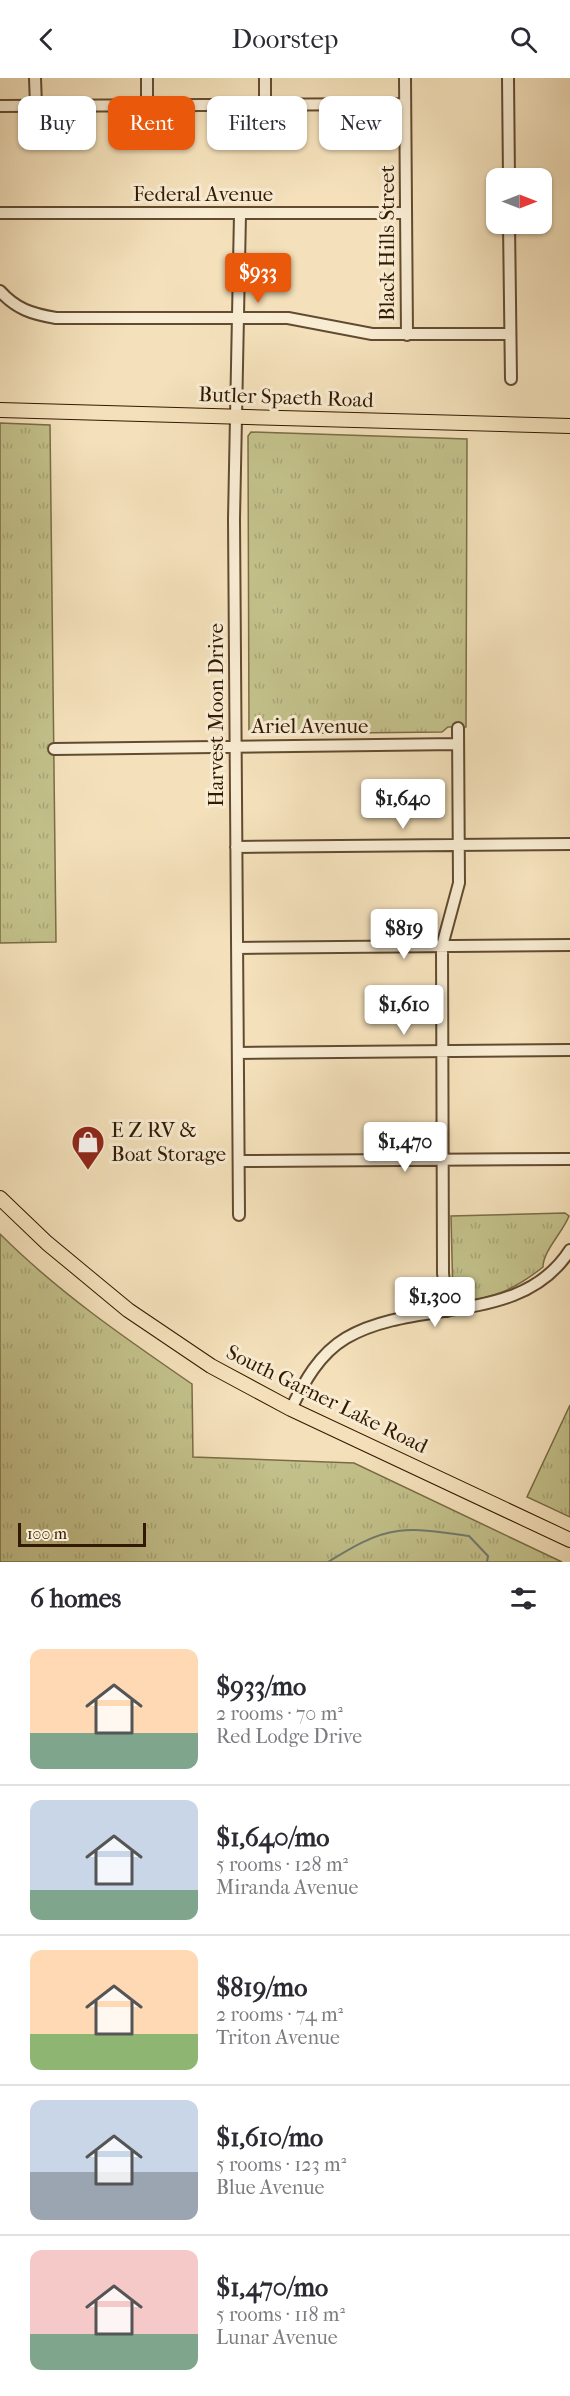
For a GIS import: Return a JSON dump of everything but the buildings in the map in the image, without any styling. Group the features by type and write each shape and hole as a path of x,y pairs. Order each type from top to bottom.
{"main road":[{"name":"Butler Spaeth Road","path":"0,410 570,426"},
{"name":"South Garner Lake Road","path":"0,1198 47,1243 128,1310 211,1366 291,1409 570,1540"}],"street":[{"path":"35,78 36,96"},
{"path":"147,78 147,96"},
{"path":"265,78 265,96"},
{"name":"Black Hills Street","path":"405,78 407,335"},
{"path":"508,78 509,168"},
{"path":"307,104 405,104"},
{"path":"0,106 18,106"},
{"name":"Federal Avenue","path":"0,213 406,213"},
{"name":"Harvest Moon Drive","path":"239,1215 234,519 240,214"},
{"path":"509,234 511,379"},
{"path":"0,291 10,303 32,314 56,318 288,318 372,334 510,334"},
{"path":"447,1311 443,1273 442,945 459,883 459,729"},
{"name":"Ariel Avenue","path":"54,748 459,744"},
{"path":"236,847 459,843 570,844"},
{"path":"237,948 570,945"},
{"path":"238,1053 570,1050"},
{"path":"239,1161 570,1159"},
{"path":"291,1409 313,1368 329,1351 346,1338 379,1324 511,1297 538,1284 561,1265 570,1250"}],"green space":[{"path":"0,423 50,425 56,942 0,943"},
{"path":"251,432 467,439 466,727 448,727 442,732 249,734 248,436"},
{"path":"565,1213 569,1216 546,1255 543,1267 523,1282 503,1292 457,1302 453,1298 451,1216"},
{"path":"0,1234 69,1295 117,1332 192,1384 193,1457 354,1463 562,1562 0,1562"},
{"path":"570,1405 570,1517 527,1497"}],"waterway":[{"path":"328,1562 379,1535 416,1530 469,1536 488,1556 487,1562"}],"place":[{"name":"E Z RV & Boat Storage","path":"88,1171"}]}
